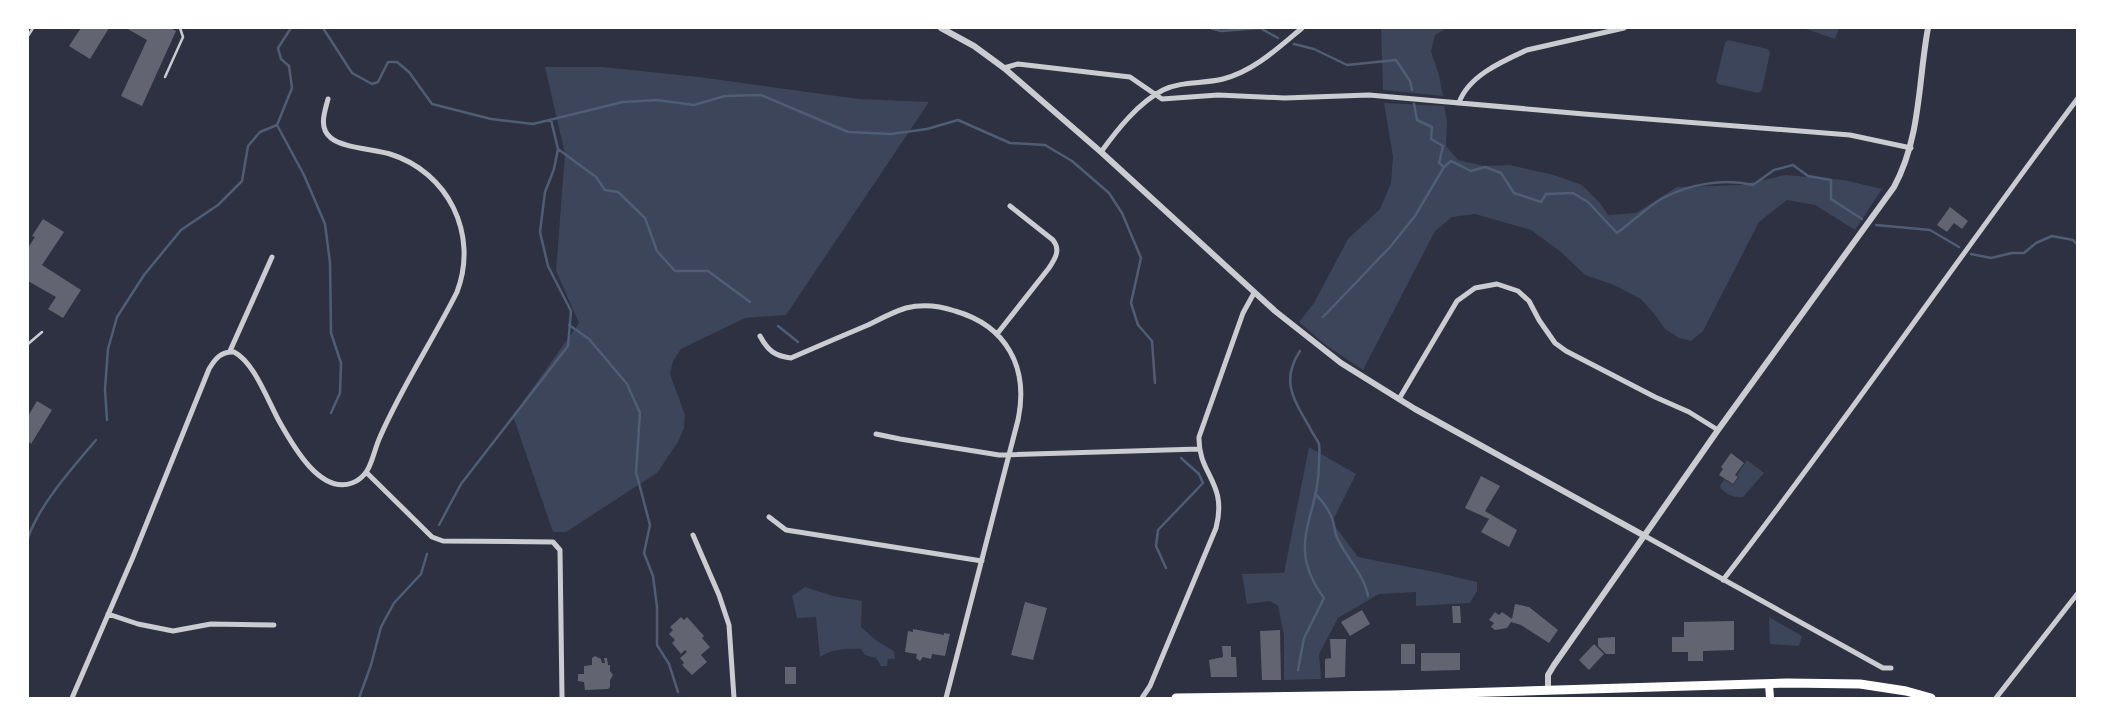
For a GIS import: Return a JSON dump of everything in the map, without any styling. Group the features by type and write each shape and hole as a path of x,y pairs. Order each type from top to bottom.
{"main road":[{"path":"1769,684 1770,698"},
{"path":"1176,698 1392,697 1548,690 1769,684 1860,684 1906,691 1931,698"}],"street":[{"path":"941,28 974,46 1004,68 1101,152 1254,293 1340,363 1399,399 1723,580 1883,668 1891,668"},
{"path":"1101,152 1124,124 1156,94 1170,87 1222,79 1244,70 1266,58 1302,28"},
{"path":"1459,103 1464,92 1473,82 1513,56 1527,50 1624,28"},
{"path":"1548,690 1548,675 1554,665 1643,535 1894,187 1911,148 1918,113 1928,28"},
{"path":"1004,68 1018,64 1130,77 1162,99 1218,95 1285,98 1370,95 1850,135 1911,148"},
{"path":"1723,580 1782,504 1967,247 2078,98"},
{"path":"230,351 239,354 247,362 294,446 306,463 329,481 340,484 352,483 367,473 380,436 457,292 463,276 464,250 458,218 440,185 428,174 402,158 377,150 341,143 331,138 324,125 328,99"},
{"path":"997,334 1049,268 1056,258 1057,252 1056,244 1053,240 1010,206"},
{"path":"72,698 209,369 218,357 230,351 272,257"},
{"path":"1399,399 1457,301 1475,288 1497,284 1512,288 1524,296 1532,306 1545,330 1566,351 1655,397 1689,412 1718,430"},
{"path":"1142,698 1150,686 1216,528 1220,505 1217,488 1198,449 1202,423 1243,313 1254,293"},
{"path":"760,336 766,348 776,354 791,358 906,308 920,306 945,308 964,313 986,324 997,334 1014,358 1019,378 1019,413 946,698"},
{"path":"876,434 995,454 1198,449"},
{"path":"367,473 432,537 443,541 553,542 560,550 562,698"},
{"path":"769,517 786,530 982,561"},
{"path":"693,535 719,595 729,627 734,698"},
{"path":"1996,698 2078,593"},
{"path":"108,614 138,624 173,630 211,624 274,624"}],"lane":[{"path":"28,36 33,28"},
{"path":"165,77 183,37 180,28"},
{"path":"28,344 42,332"}],"shaded area":[{"path":"1381,28 1447,28 1435,35 1431,51 1439,75 1443,96 1383,90"},
{"path":"1803,28 1839,28 1835,39"},
{"path":"1728,40 1768,49 1770,53 1762,90 1758,93 1718,84 1716,80 1725,43"},
{"path":"545,67 602,67 699,77 859,99 929,102 786,315 745,318 681,349 673,361 670,374 685,415 684,428 678,442 657,473 566,532 553,532 513,416 579,323 556,271 565,154"},
{"path":"1384,103 1444,106 1447,121 1446,146 1458,160 1484,166 1509,165 1554,175 1582,185 1600,203 1608,215 1636,213 1677,187 1741,185 1785,175 1844,180 1882,189 1855,230 1815,205 1787,200 1759,222 1703,331 1691,341 1679,338 1665,329 1641,299 1614,285 1585,275 1561,252 1531,230 1475,214 1452,217 1435,231 1363,370 1327,346 1299,322 1314,303 1348,239 1380,209 1391,183 1393,157"},
{"path":"1309,447 1356,474 1332,522 1358,557 1477,582 1477,591 1470,603 1416,606 1416,592 1379,594 1338,618 1319,654 1321,679 1284,680 1284,635 1278,606 1270,601 1247,604 1242,574 1284,573"},
{"path":"1747,460 1764,473 1743,497 1737,497 1721,489 1720,486 1724,479 1733,485"},
{"path":"805,587 833,596 862,601 861,627 877,641 894,651 895,659 888,659 887,666 881,666 876,658 865,655 861,649 845,649 820,657 816,617 797,618 792,596"},
{"path":"1769,617 1802,636 1799,646 1770,644"}],"building":[{"path":"81,28 109,28 90,59 69,46"},
{"path":"126,28 170,28 176,31 142,106 121,96 147,40"},
{"path":"1950,207 1968,221 1962,229 1954,223 1947,232 1937,225"},
{"path":"43,219 64,232 42,265 81,290 63,318 48,309 56,297 28,281 28,248 35,237 32,236"},
{"path":"37,401 52,410 31,444 28,441 28,416"},
{"path":"1731,453 1744,463 1735,475 1738,477 1733,484 1719,475 1723,469 1721,467"},
{"path":"1481,476 1500,486 1485,511 1517,530 1509,547 1481,532 1489,519 1465,508"},
{"path":"1025,602 1047,608 1033,660 1011,655"},
{"path":"1515,604 1529,607 1558,630 1549,643 1521,625 1511,622 1507,628 1495,630 1491,627 1494,623 1489,620 1495,612 1499,615 1502,612 1512,619"},
{"path":"1452,606 1460,606 1461,623 1453,623"},
{"path":"1362,610 1370,624 1350,636 1341,622"},
{"path":"681,617 684,620 687,617 704,636 702,638 710,647 701,655 707,662 692,675 682,665 684,663 680,658 687,652 685,650 681,654 672,643 675,640 669,634 673,630 670,627"},
{"path":"1734,621 1734,650 1703,651 1703,661 1688,661 1688,652 1672,652 1672,637 1684,637 1684,622"},
{"path":"913,629 944,635 944,633 950,634 945,656 932,654 931,659 923,657 920,661 916,658 917,654 905,652 908,631 913,632"},
{"path":"1280,630 1281,680 1262,680 1260,631"},
{"path":"1615,637 1615,654 1606,654 1598,646 1598,638"},
{"path":"1330,639 1346,639 1345,677 1325,678 1325,659 1331,658"},
{"path":"1401,644 1415,644 1415,664 1401,664"},
{"path":"1594,644 1604,654 1589,670 1579,660"},
{"path":"1222,646 1231,646 1231,657 1236,657 1237,677 1211,677 1209,660 1223,657"},
{"path":"1421,653 1460,653 1460,670 1421,671"},
{"path":"595,656 601,659 602,663 605,663 604,658 607,658 608,665 610,665 610,671 613,675 608,689 585,690 584,682 578,681 578,674 584,674 584,666 592,665 592,658"},
{"path":"785,667 796,667 796,684 785,684"}],"waterway":[{"path":"107,420 105,389 108,349 117,317 144,275 181,230 218,205 242,181 248,146 260,132 277,125 292,88 289,66 281,59 278,48 291,28"},
{"path":"323,28 352,73 372,84 378,82 388,62 397,62 409,72 432,104 491,119 533,124 623,102 657,100 694,105 725,96 761,95 848,132 891,134 927,129 958,120 1010,143 1045,145 1072,161 1109,193 1122,213 1141,258 1131,303 1138,325 1152,341 1155,383"},
{"path":"1210,28 1221,31 1260,28 1278,38"},
{"path":"1294,44 1314,49 1347,65 1396,60 1410,81 1412,90"},
{"path":"1414,104 1417,120 1432,127 1431,139 1443,146 1439,163 1444,167 1451,161 1471,171 1485,167 1501,173 1514,193 1541,202 1546,194 1573,193 1588,202 1617,233 1651,206 1673,193 1719,182 1753,185 1774,170 1793,165 1808,176 1831,180 1831,199 1862,219"},
{"path":"439,525 461,484 568,346 571,311 548,266 540,232 545,192 554,169 558,149 551,120"},
{"path":"277,125 304,175 325,224 330,263 331,333 341,363 340,393 331,413"},
{"path":"558,149 596,177 605,190 618,192 645,218 657,251 675,271 708,271 750,302"},
{"path":"1323,317 1390,247 1415,216 1444,167"},
{"path":"1876,225 1930,230 1959,247"},
{"path":"1971,254 1991,258 2012,253 2024,253 2036,243 2052,236 2073,240 2078,245"},
{"path":"569,325 589,339 627,384 640,413 636,472 650,525 644,553 653,576 657,607 657,645 669,664 678,692"},
{"path":"778,326 798,342"},
{"path":"1298,670 1304,638 1324,598 1312,579 1306,562 1306,531 1318,482 1319,444 1299,408 1290,381 1294,362 1300,351"},
{"path":"28,538 33,525 48,500 96,440"},
{"path":"1166,568 1156,546 1158,530 1203,483 1199,474 1181,458"},
{"path":"1315,494 1322,501 1333,520 1336,535 1358,572 1368,596"},
{"path":"359,698 371,665 381,627 394,603 421,574 427,554"}]}
